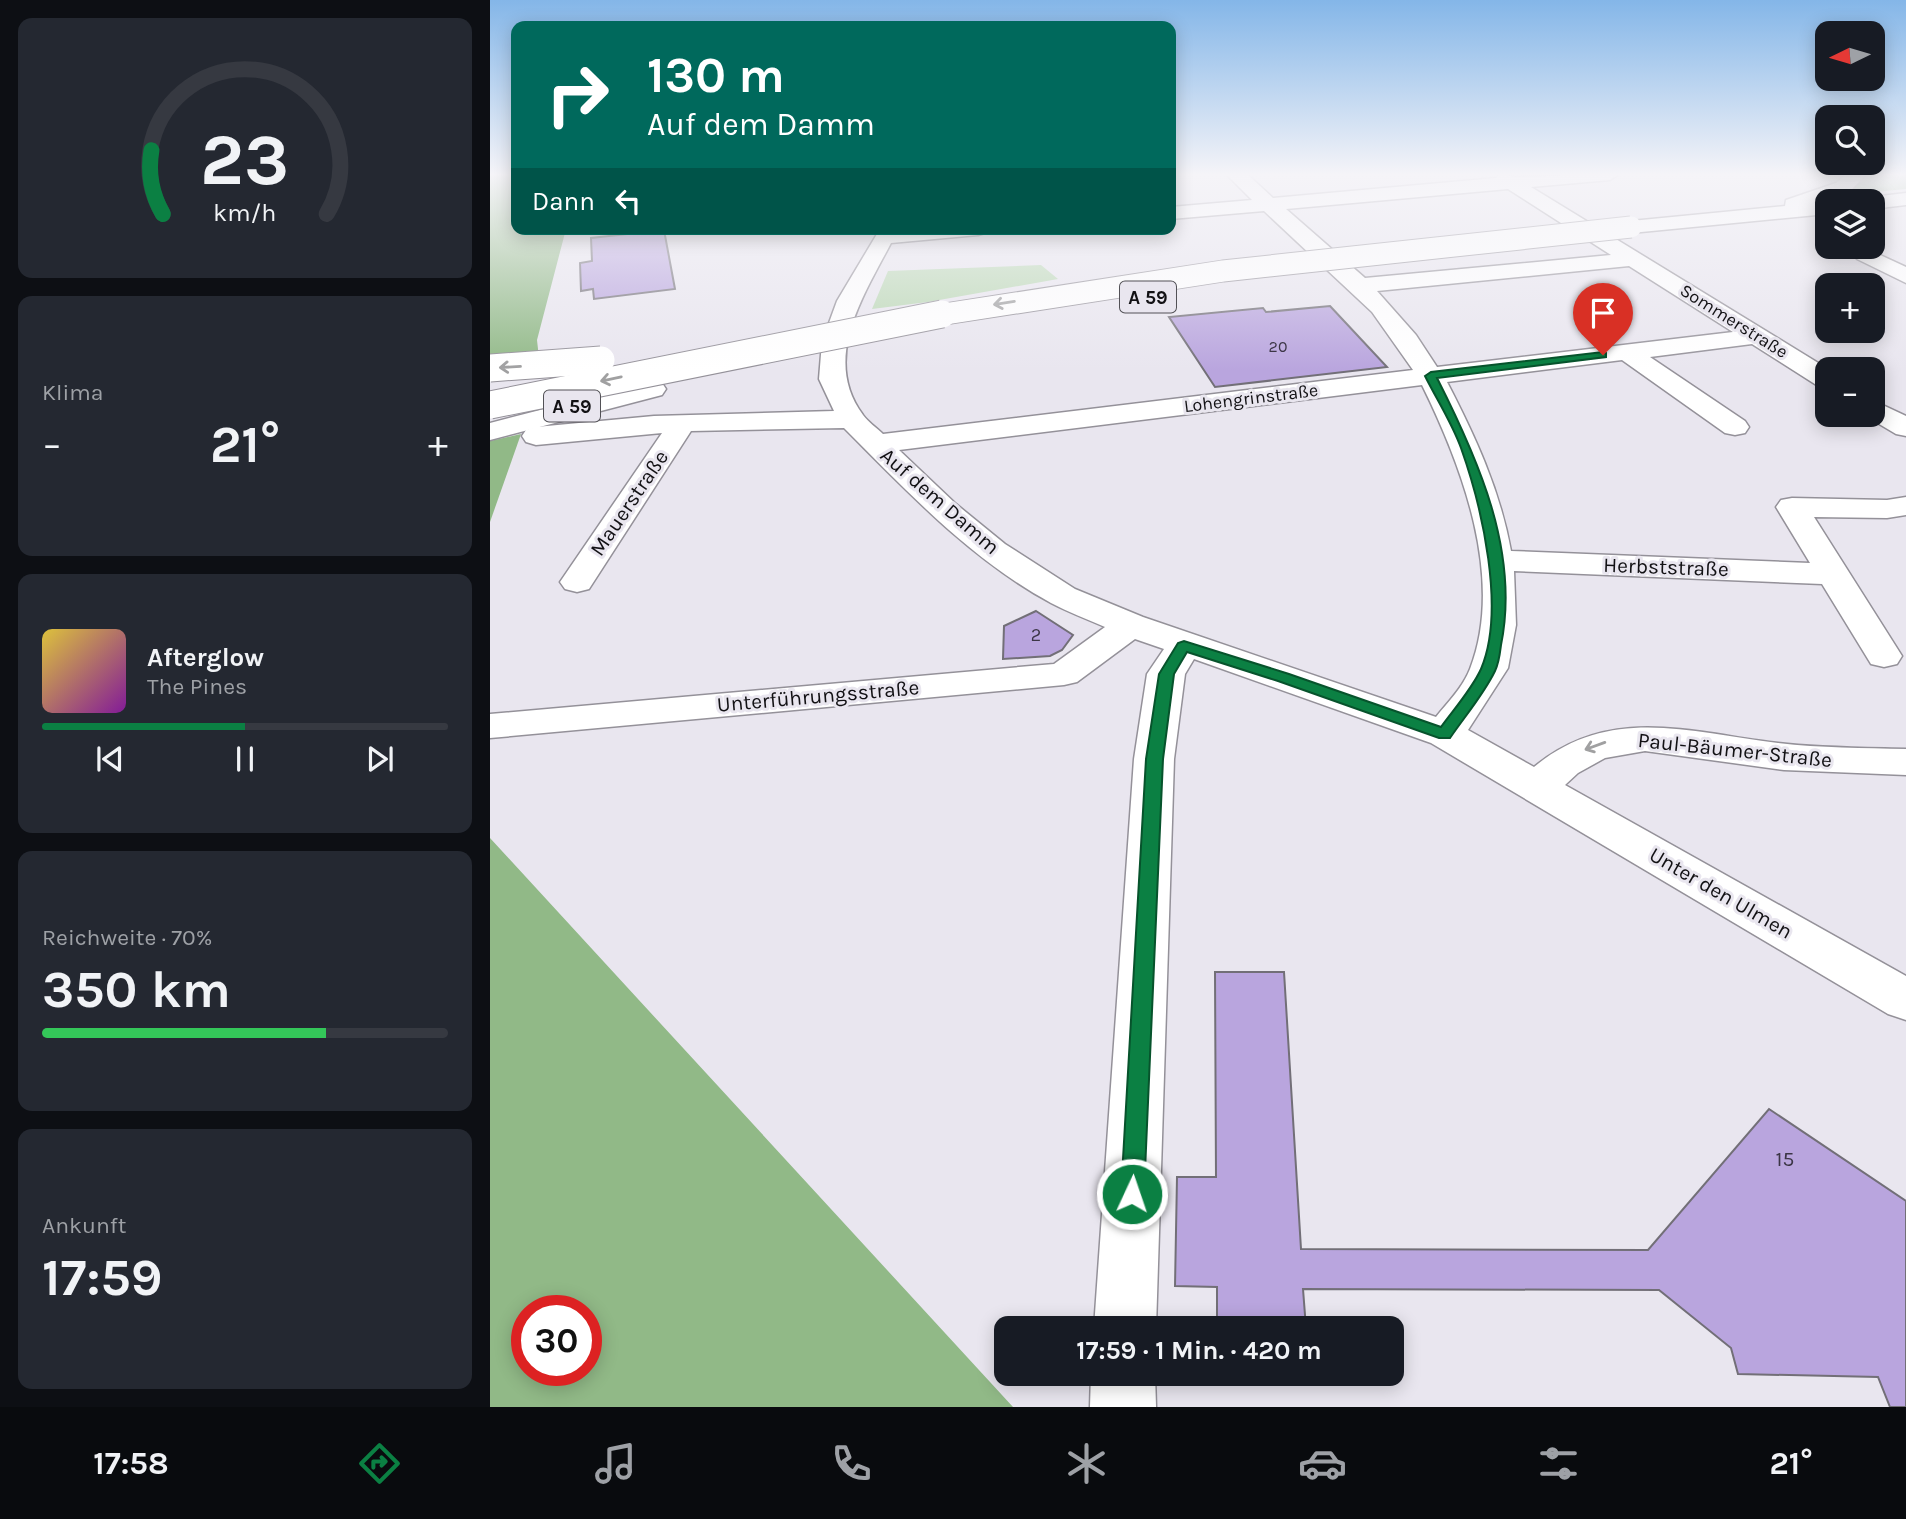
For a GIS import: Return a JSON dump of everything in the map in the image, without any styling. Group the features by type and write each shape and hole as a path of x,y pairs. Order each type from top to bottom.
{"main road":[{"name":"Auf dem Damm","path":"885,240 853,293 834,342 832,379 851,419 945,511 993,551 1063,596 1184,646 1284,677 1445,734 1536,787"},
{"path":"1307,240 1381,307 1431,376 1466,447 1485,507 1497,560 1499,619 1489,670 1445,734"},
{"name":"A 59","path":"490,405 846,331 995,305 1231,270 1566,240"},
{"name":"A 59","path":"490,424 864,346 1133,299 1586,240"},
{"name":"Sommerstraße","path":"1601,240 1815,372"},
{"path":"1357,286 1632,259"},
{"path":"1874,259 1906,276"},
{"path":"490,368 604,359 846,331"},
{"name":"Lohengrinstraße","path":"875,444 1757,336"},
{"path":"1627,352 1735,427"},
{"path":"490,432 653,389"},
{"path":"1885,416 1906,428"},
{"name":"Mauerstraße","path":"536,436 588,428 851,419"},
{"name":"Mauerstraße","path":"577,582 682,424"},
{"path":"1884,656 1792,507 1887,509 1906,506"},
{"name":"Herbststraße","path":"1497,560 1835,574"},
{"name":"Unterführungsstraße","path":"490,726 1064,674 1130,625"},
{"path":"1126,1316 1154,759 1166,674 1184,646"},
{"name":"Paul-Bäumer-Straße","path":"1536,787 1558,765 1581,751 1610,741 1641,738 1768,755 1844,761 1906,762"},
{"name":"Unter den Ulmen","path":"1536,787 1906,1000"},
{"path":"1123,1386 1123,1407"}],"green space":[{"path":"490,240 563,240 537,340 539,358 490,360"},
{"path":"1041,265 1058,279 872,309 888,271"},
{"path":"521,434 490,522 490,441"},
{"path":"490,838 1013,1407 490,1407"}],"building":[{"path":"591,240 666,240 675,289 594,299 593,289 581,291 580,263 592,261"},
{"path":"1330,306 1387,367 1215,387 1169,317 1263,308 1266,312"},
{"path":"1036,611 1073,635 1062,650 1050,656 1003,659 1004,626"},
{"path":"1215,972 1284,972 1301,1249 1648,1250 1769,1109 1906,1201 1906,1407 1890,1407 1878,1377 1738,1374 1731,1348 1659,1290 1303,1289 1305,1316 1217,1316 1217,1287 1175,1286 1177,1177 1216,1177"}],"route":[{"path":"1132,1194 1154,759 1166,674 1184,646 1284,677 1445,734 1489,670 1499,619 1499,578 1485,507 1466,447 1431,376 1603,355"}]}
